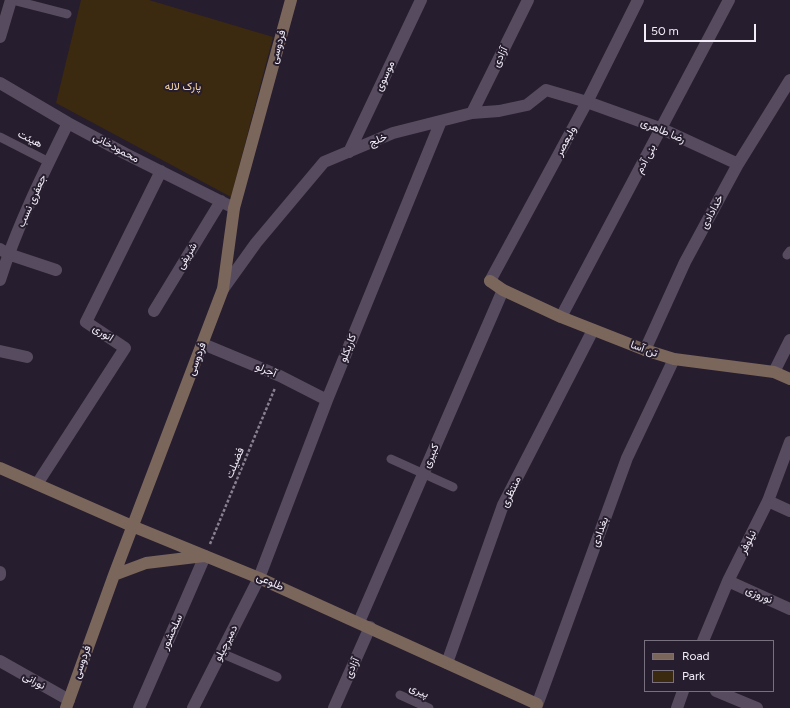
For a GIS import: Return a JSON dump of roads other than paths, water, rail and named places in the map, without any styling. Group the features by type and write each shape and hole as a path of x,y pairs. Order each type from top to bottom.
{"street":[{"path":"0,37 12,0"},
{"name":"فردوسی","path":"68,704 132,526 203,344 223,288 234,208 290,0"},
{"name":"موسوی","path":"349,152 421,0"},
{"name":"آزادی","path":"472,113 528,0"},
{"name":"ولیعصر","path":"490,281 587,102 638,0"},
{"name":"بنی آدم","path":"561,318 729,0"},
{"name":"محمودخانی","path":"0,83 68,123 161,172 234,208"},
{"name":"خدادادی","path":"645,350 685,262 738,164 789,84"},
{"name":"خلج","path":"223,288 256,242 324,162 393,133 472,113 499,111 527,105 546,90 587,102"},
{"name":"رضا طاهری","path":"587,102 662,129 738,164"},
{"name":"کاریکلو","path":"260,578 327,400 441,121"},
{"name":"جعفری نسب","path":"0,280 4,252 68,123"},
{"name":"انوری","path":"37,484 125,348 86,322 161,172"},
{"name":"شریفی","path":"154,311 221,201"},
{"path":"4,252 56,270"},
{"name":"تن آسا","path":"490,281 503,290 561,318 645,350 674,359 774,372 790,379"},
{"name":"کبیری","path":"358,622 503,290"},
{"name":"منتظری","path":"447,662 503,505 593,330"},
{"path":"774,372 790,340"},
{"name":"آجرلو","path":"203,344 280,376 327,400"},
{"path":"0,351 27,357"},
{"name":"بغدادی","path":"536,706 627,458 674,359"},
{"name":"نیلوفر","path":"703,640 728,581 768,501 790,442"},
{"name":"طلوعی","path":"0,468 132,526 260,578 447,662 536,706"},
{"path":"768,501 790,511"},
{"path":"114,575 146,563 206,556"},
{"name":"سلحشور","path":"139,708 206,556"},
{"name":"دمیرچیلو","path":"197,707 221,653 260,578"},
{"name":"نوروزی","path":"728,581 790,609"},
{"name":"آزادی","path":"334,708 370,627"},
{"name":"نورانی","path":"0,661 68,704"},
{"path":"677,708 683,692"},
{"path":"718,692 757,708"}],"lane":[{"path":"12,0 67,14"},
{"name":"هیئت","path":"0,137 49,162"},
{"path":"391,459 453,487"},
{"path":"221,653 277,677"},
{"name":"پیری","path":"400,695 429,708"}],"park label":[{"name":"پارک لاله","path":"183,87"}]}
